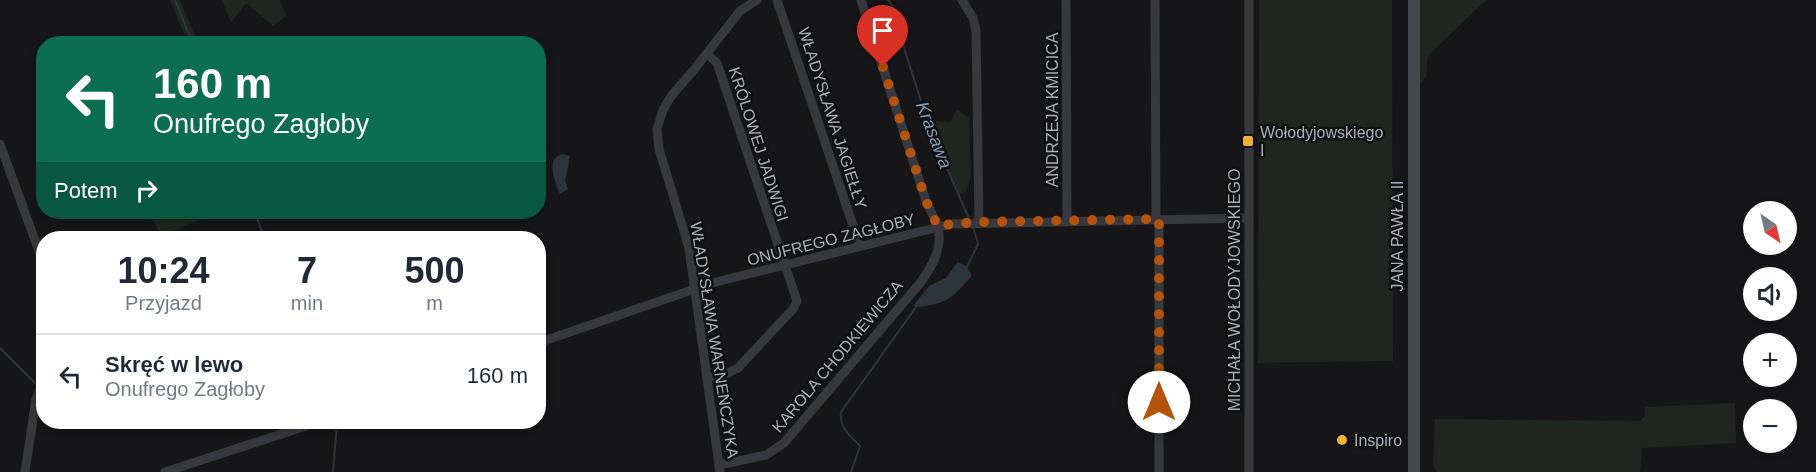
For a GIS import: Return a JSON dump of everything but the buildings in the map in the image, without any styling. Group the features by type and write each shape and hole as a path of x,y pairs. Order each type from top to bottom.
{"main road":[{"name":"JANA PAWŁA II","path":"1414,0 1414,472"}],"street":[{"name":"WŁADYSŁAWA WARNEŃCZYKA","path":"720,468 685,230 657,143 657,129 663,110 671,96 740,11 757,0"},
{"name":"WŁADYSŁAWA JAGIEŁŁY","path":"777,0 860,246"},
{"path":"861,0 926,201 938,227"},
{"path":"962,0 973,18 976,31 973,222"},
{"name":"ANDRZEJA KMICICA","path":"1066,0 1067,221"},
{"path":"1155,0 1160,472"},
{"name":"MICHAŁA WOŁODYJOWSKIEGO","path":"1249,0 1249,472"},
{"name":"KRÓLOWEJ JADWIGI","path":"707,54 717,63 796,297 796,305 738,368 707,378"},
{"path":"0,144 36,243"},
{"name":"ONUFREGO ZAGŁOBY","path":"546,340 694,288 938,227 973,222 1248,218"},
{"name":"KAROLA CHODKIEWICZA","path":"720,468 766,455 784,443 926,275 935,259 939,241 938,227"},
{"path":"25,472 36,403"},
{"path":"165,472 297,429"}],"shaded area":[{"path":"170,0 180,0 195,36 185,36"},
{"path":"222,0 280,0 286,16 273,26 246,3 231,23"},
{"path":"1259,0 1392,0 1393,361 1258,363"},
{"path":"1420,0 1486,0 1428,56 1426,77 1417,87 1417,46"},
{"path":"957,109 969,118 971,176 966,192 959,195 943,161 934,155 924,125 935,121 951,122"},
{"path":"562,154 570,156 565,181 568,189 560,194 552,166 557,157"},
{"path":"154,219 202,219 172,231 158,231"},
{"path":"958,262 967,267 972,276 958,290 942,302 927,306 913,306 929,286 946,278"},
{"path":"1735,403 1736,443 1642,448 1640,472 1437,472 1433,466 1435,419 1639,421 1645,416 1645,407"}],"waterway":[{"path":"175,0 190,36"},
{"name":"Krasawa","path":"888,0 897,13 898,29 930,129 970,221"},
{"path":"257,219 262,231"},
{"name":"Krasawa","path":"967,267 978,244 973,226"},
{"name":"Krasawa","path":"851,472 860,446 843,426 841,412 916,307"},
{"path":"0,348 36,384"},
{"path":"333,472 336,429"}],"place":[{"name":"Wołodyjowskiego I","path":"1248,141"},
{"name":"Inspiro","path":"1342,440"}],"route":[{"path":"883,67 926,201 938,227 979,222 1159,219 1159,402"}]}
